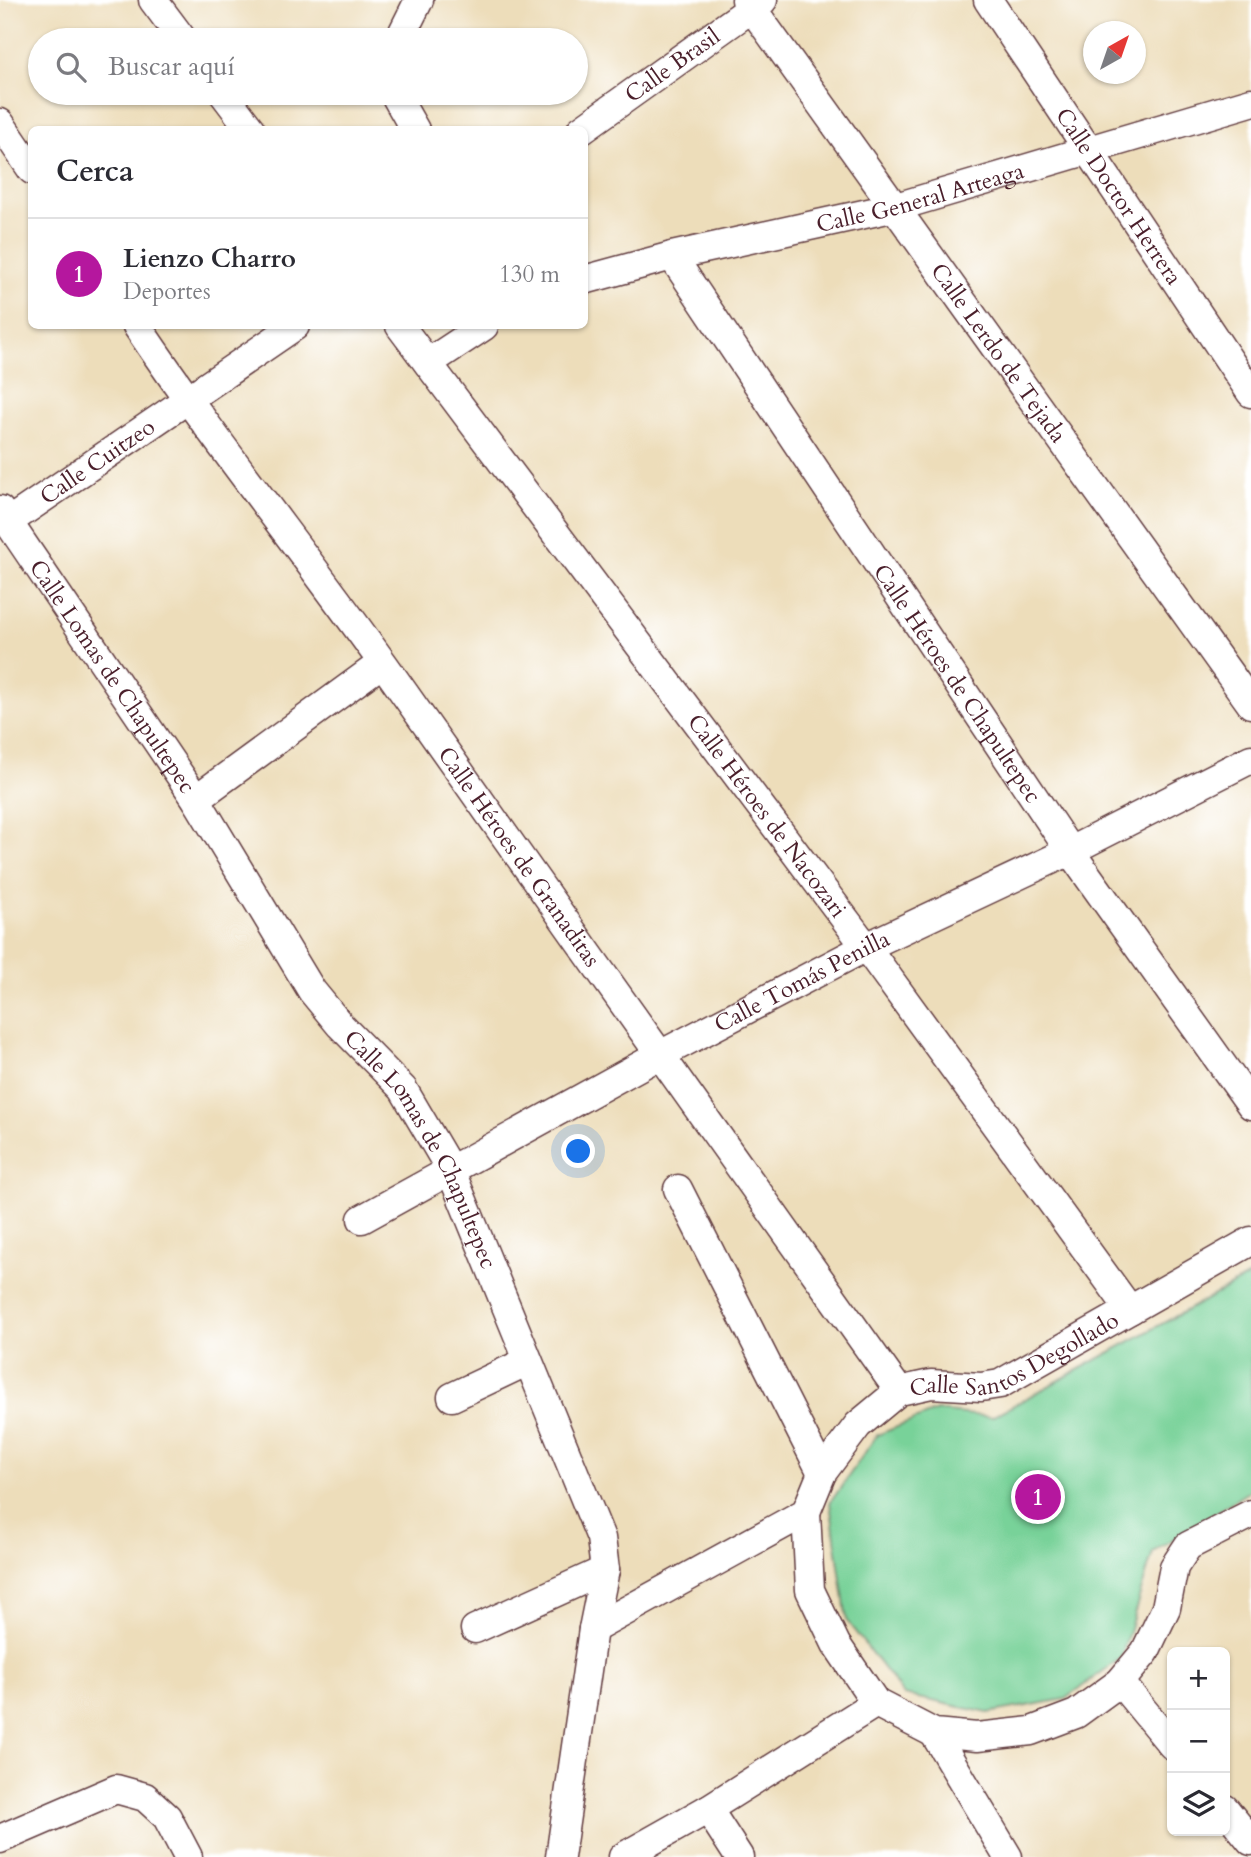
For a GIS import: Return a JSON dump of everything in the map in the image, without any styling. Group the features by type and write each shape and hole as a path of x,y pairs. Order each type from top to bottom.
{"street":[{"path":"153,0 174,28"},
{"path":"405,28 419,0"},
{"name":"Calle Doctor Herrera","path":"988,0 1251,393"},
{"name":"Calle Brasil","path":"586,126 754,3"},
{"name":"Calle Lerdo de Tejada","path":"754,3 896,207 1251,704"},
{"name":"Calle General Arteaga","path":"588,279 672,256 896,207 1251,102"},
{"path":"232,105 248,126"},
{"path":"401,105 413,126"},
{"path":"0,123 28,164"},
{"name":"Calle Héroes de Chapultepec","path":"672,256 1070,851 1251,1105"},
{"name":"Calle Héroes de Granaditas","path":"138,329 186,399 382,663 899,1391"},
{"path":"186,399 291,329"},
{"name":"Calle Héroes de Nacozari","path":"402,329 866,947 1130,1310"},
{"path":"428,363 479,329"},
{"name":"Calle Cuitzeo","path":"4,516 186,399"},
{"name":"Calle Lomas de Chapultepec","path":"4,516 196,799 312,991 340,1026 403,1089 450,1169 601,1538 605,1570 593,1629 560,1857"},
{"path":"196,799 382,663"},
{"name":"Calle Tomás Penilla","path":"362,1219 659,1056 866,947 1070,851 1251,759"},
{"path":"678,1189 822,1473"},
{"name":"Calle Santos Degollado","path":"806,1512 822,1473 858,1426 899,1391 931,1384 981,1387 1000,1384 1251,1241"},
{"path":"452,1397 528,1361"},
{"path":"593,1629 806,1512 810,1590 835,1644 876,1703 933,1733 976,1737 1031,1731 1076,1714 1120,1682 1145,1652 1166,1608 1174,1567 1188,1546 1251,1514"},
{"path":"475,1629 605,1570"},
{"path":"1120,1682 1167,1739"},
{"path":"624,1857 708,1809 876,1703"},
{"path":"933,1733 1008,1857"},
{"path":"0,1839 116,1789 145,1797 167,1817 188,1857"},
{"path":"708,1809 739,1857"},
{"path":"1230,1815 1251,1841"}],"green space":[{"path":"1251,1275 1251,1490 1153,1552 1121,1658 1065,1699 988,1713 904,1695 847,1621 830,1503 877,1435 937,1411 992,1417"}],"place":[{"name":"Lienzo Charro","path":"1038,1497"}]}
